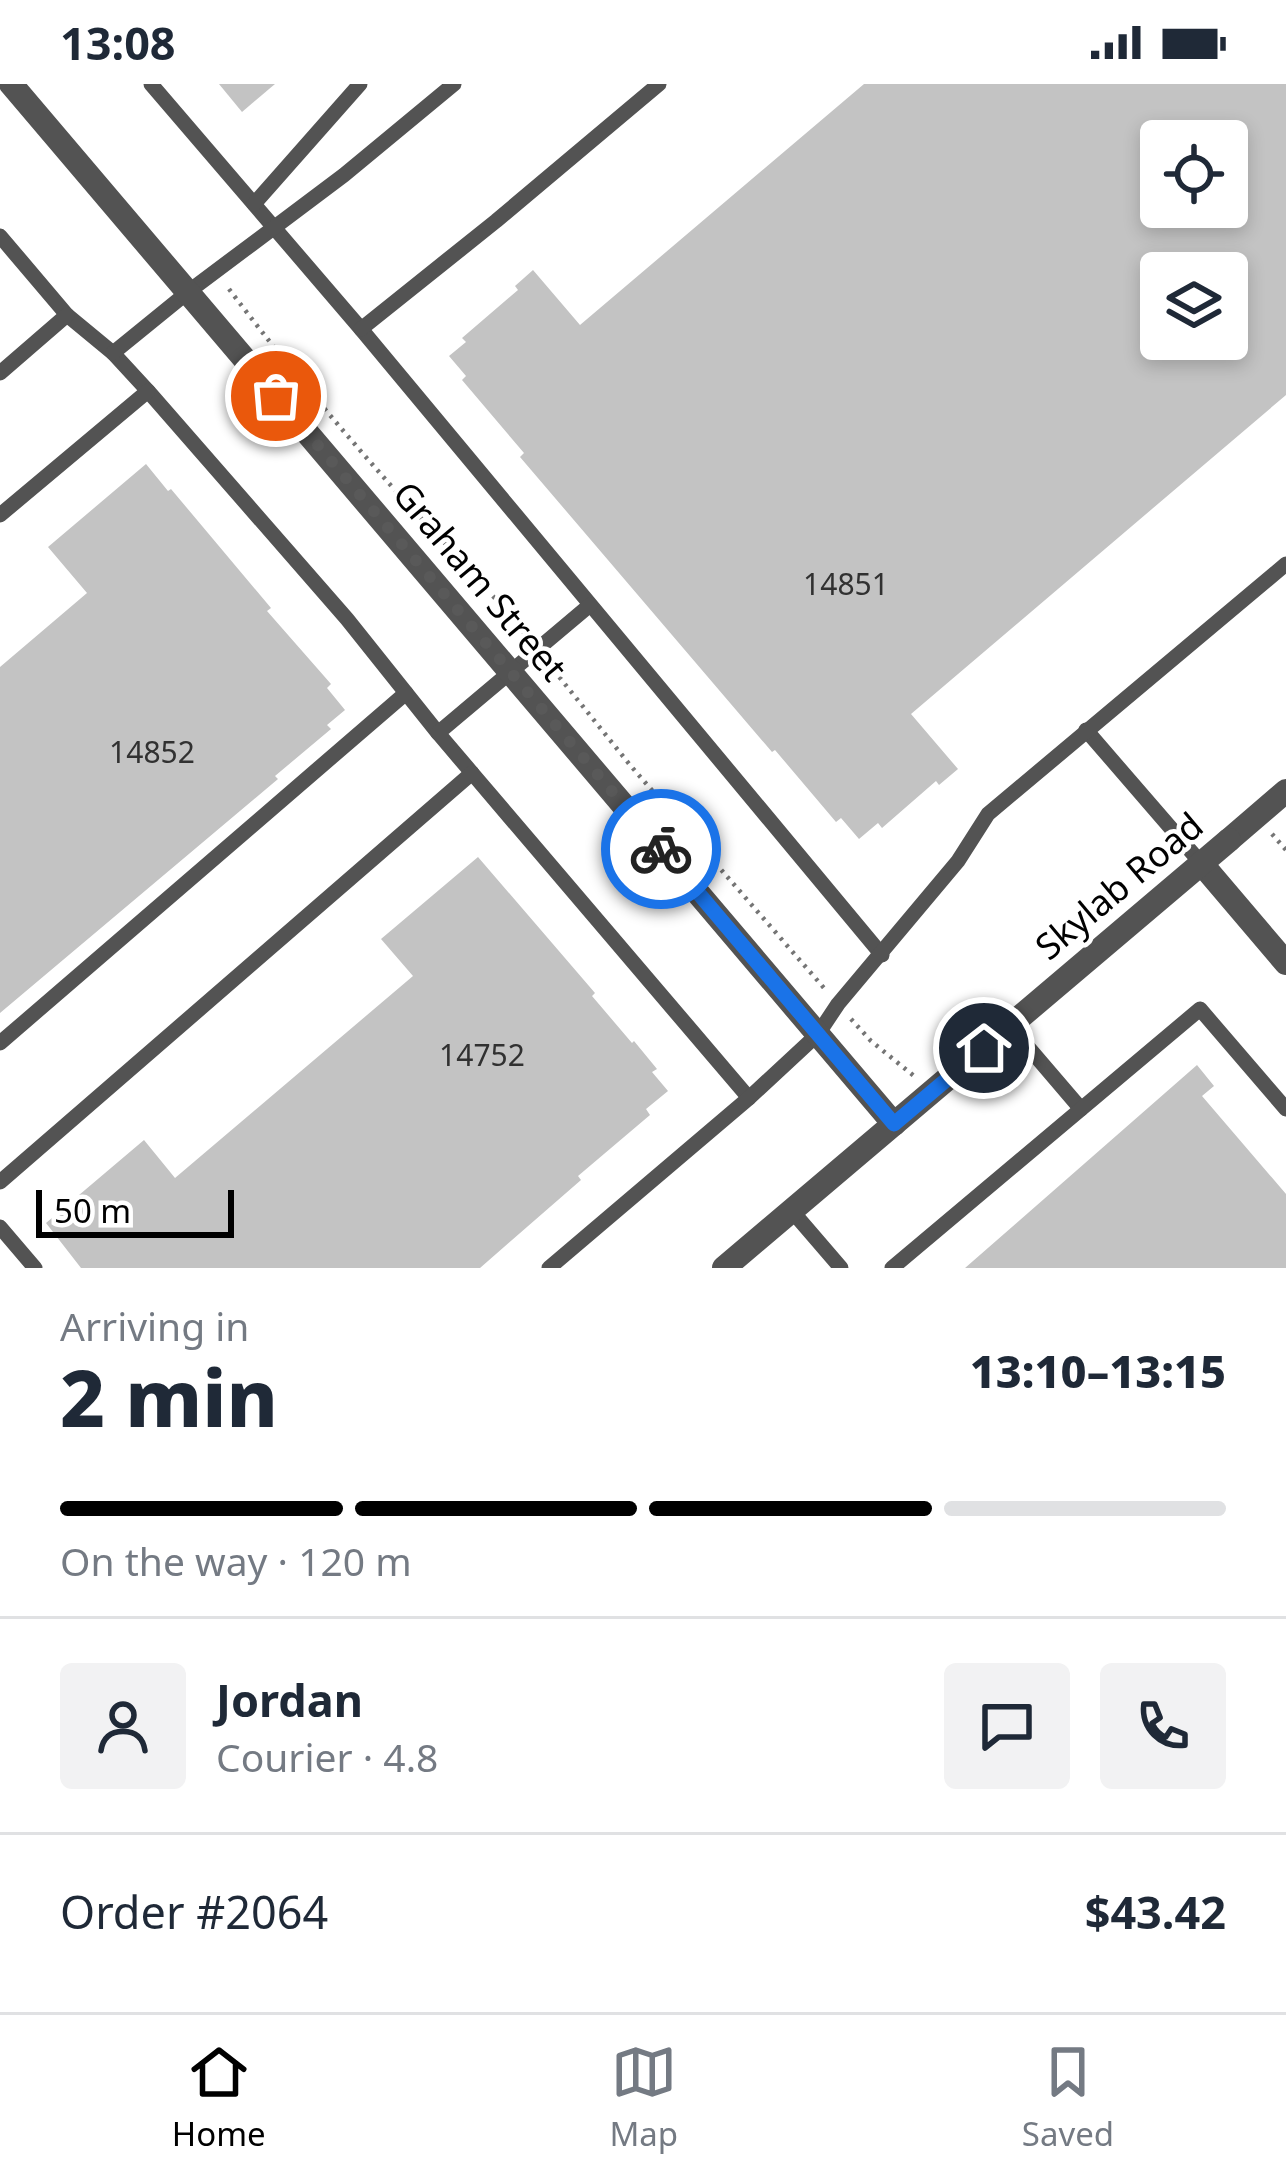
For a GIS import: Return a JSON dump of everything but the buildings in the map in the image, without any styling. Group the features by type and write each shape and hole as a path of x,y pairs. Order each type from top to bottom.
{"street":[{"name":"Graham Street","path":"11,84 894,1124"},
{"name":"Skylab Road","path":"724,1268 1286,791"},
{"path":"1202,863 1286,963"}],"lane":[{"path":"151,84 882,955"},
{"path":"254,204 360,84"},
{"path":"113,353 454,84"},
{"path":"361,329 659,84"},
{"path":"0,236 67,315 113,353 148,391 749,1098"},
{"path":"0,373 67,315"},
{"path":"0,515 148,391"},
{"path":"549,1268 818,1034 958,861 988,814 1286,564"},
{"path":"437,734 590,604"},
{"path":"0,1043 406,693"},
{"path":"1086,730 1202,863"},
{"path":"0,1182 472,773"},
{"path":"892,1268 1200,1009 1286,1108"},
{"path":"1010,1026 1081,1109"},
{"path":"792,1210 841,1268"},
{"path":"0,1227 35,1268"}],"path":[{"path":"216,272 367,459 503,607 630,765 871,1042 932,1091"}],"way so far":[{"path":"276,396 661,849"}],"route":[{"path":"661,849 894,1124 984,1048"}]}
